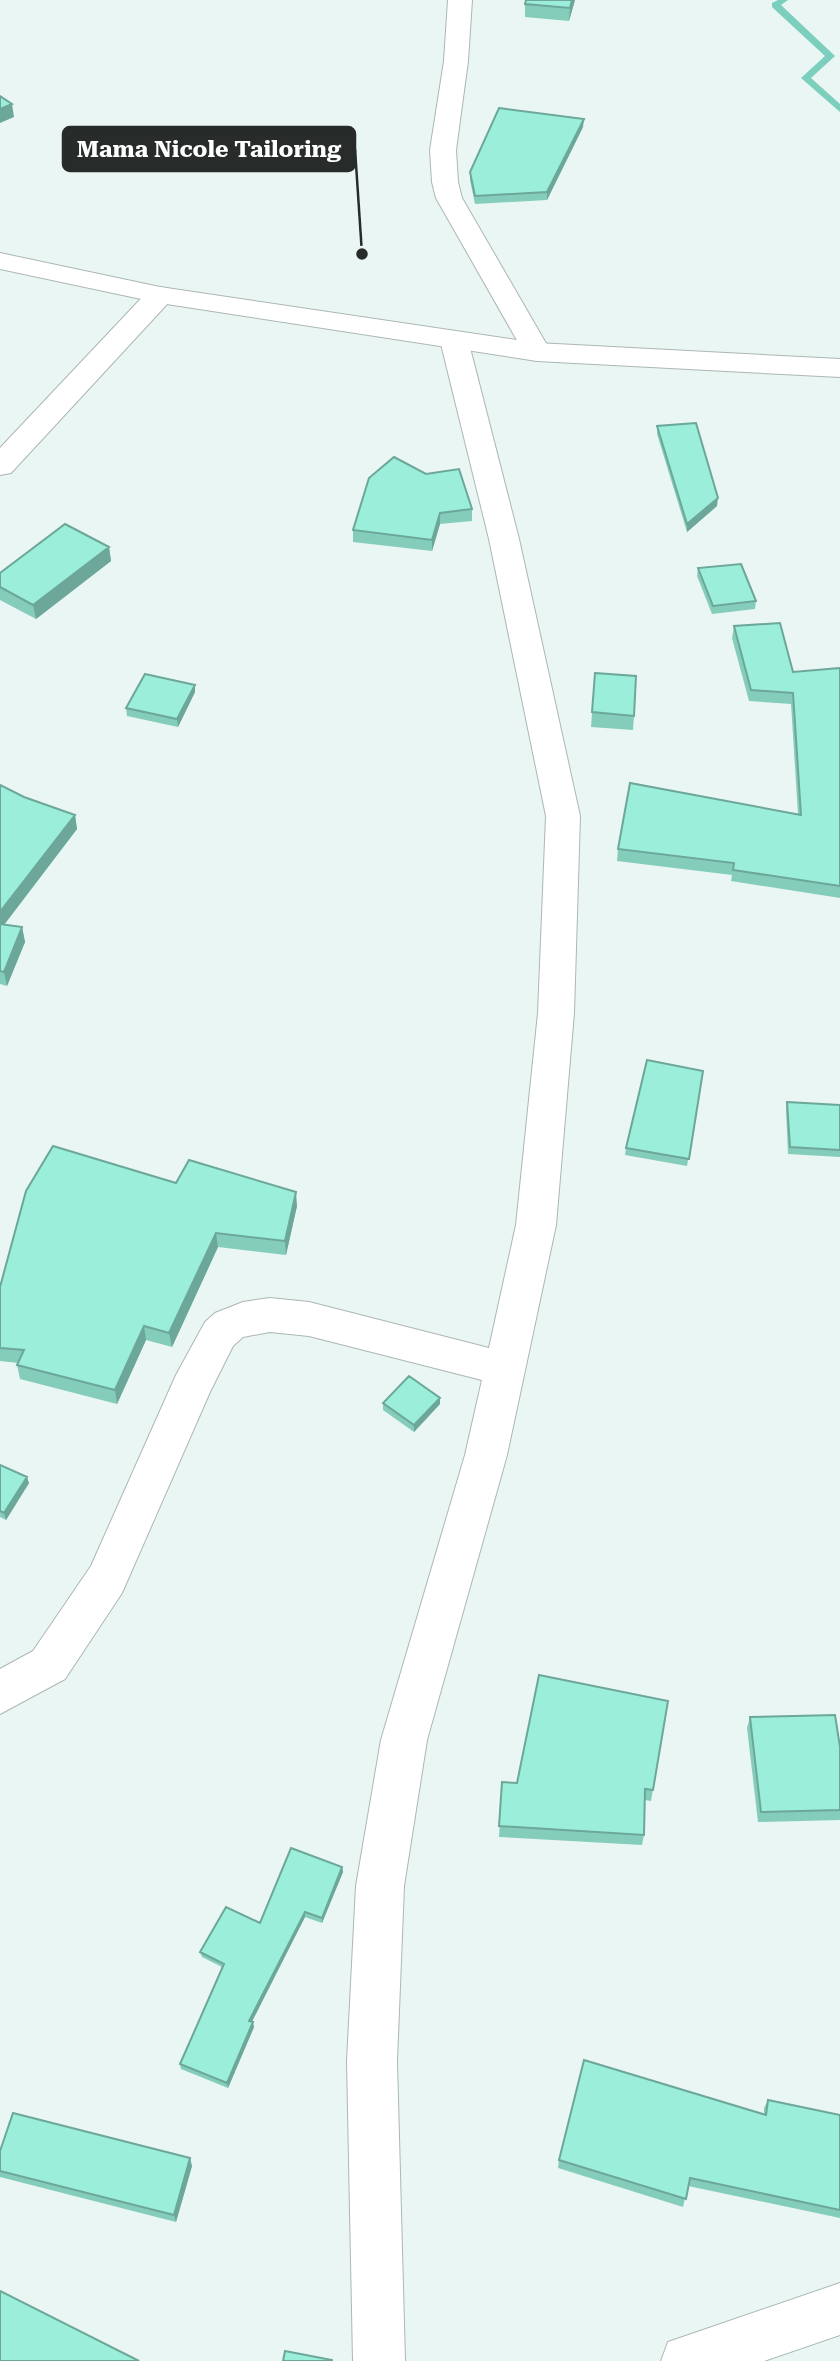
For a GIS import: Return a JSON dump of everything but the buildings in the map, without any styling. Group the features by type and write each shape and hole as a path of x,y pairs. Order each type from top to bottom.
{"street":[{"path":"460,0 456,68 442,157 443,180 449,198 537,352"},
{"path":"0,261 160,295 537,352 840,368"},
{"path":"0,466 160,295"},
{"path":"496,346 519,319"},
{"path":"379,2361 372,2061 380,1886 404,1740 485,1455 536,1224 556,1013 563,816 504,539 454,340"},
{"path":"0,1693 49,1665 107,1579 191,1387 219,1334 229,1325 243,1319 270,1315 309,1319 504,1369"},
{"path":"687,2361 840,2309"}],"waterway":[{"path":"784,0 775,5 830,56 806,78 840,109"}],"place":[{"name":"Mama Nicole Tailoring","path":"362,254"}]}
